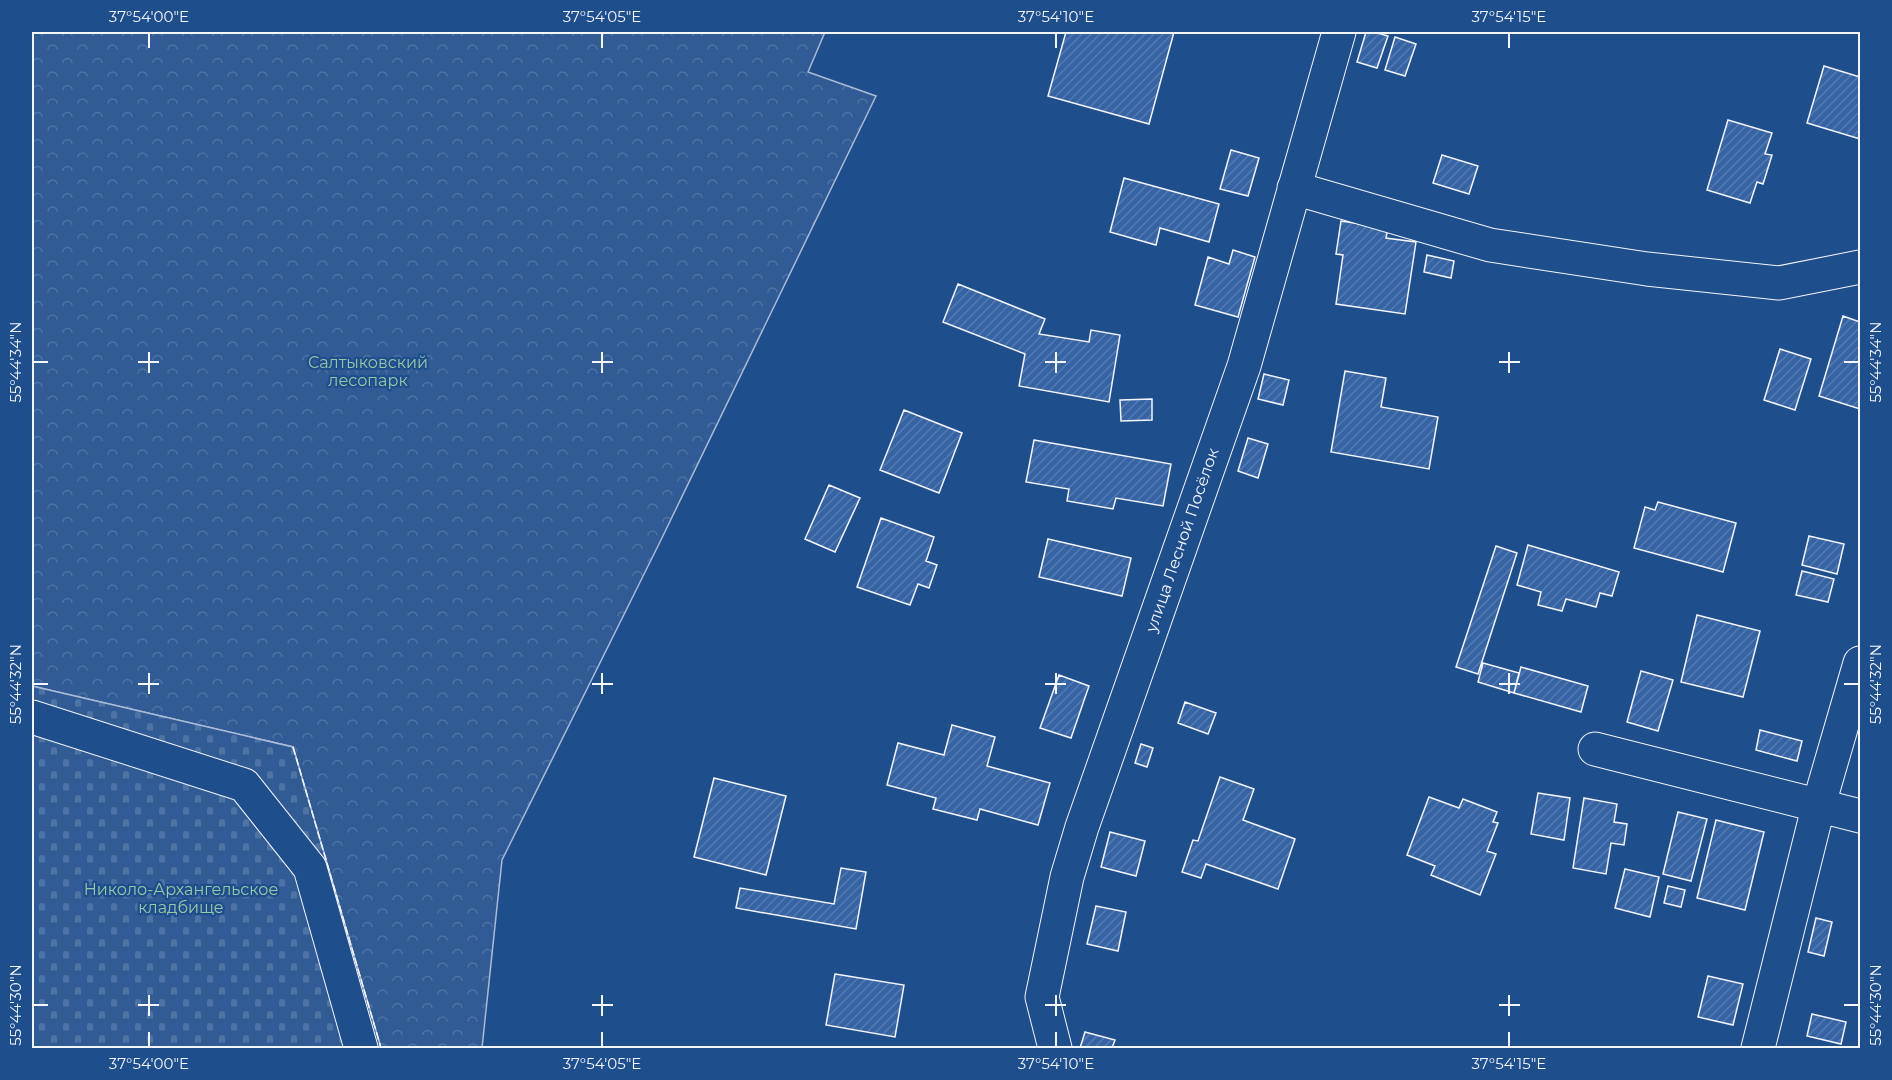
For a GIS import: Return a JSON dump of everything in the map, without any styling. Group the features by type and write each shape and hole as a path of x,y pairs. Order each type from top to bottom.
{"street":[{"name":"улица Лесной Посёлок","path":"1055,1048 1042,997 1067,877 1082,827 1244,366 1339,32"},
{"path":"1294,188 1490,245 1647,269 1779,283 1860,267"},
{"path":"1758,1048 1819,804 1860,663"},
{"path":"32,717 244,784 310,868 361,1048"},
{"path":"1594,749 1860,816"}],"green space":[{"name":"Салтыковский лесопарк","path":"32,32 825,32 808,72 876,96 659,544 502,860 482,1048 381,1048 293,747 32,686"},
{"name":"Николо-Архангельское кладбище","path":"32,686 293,747 381,1048 32,1048"}],"building":[{"path":"1066,32 1174,32 1149,124 1048,96"},
{"path":"1366,32 1388,36 1377,68 1357,62"},
{"path":"1395,37 1416,44 1405,76 1385,70"},
{"path":"1824,66 1860,77 1860,139 1807,123"},
{"path":"1728,120 1772,133 1765,154 1772,155 1763,184 1757,182 1750,203 1707,190"},
{"path":"1231,150 1259,158 1248,196 1220,189"},
{"path":"1442,155 1478,166 1469,194 1433,183"},
{"path":"1124,178 1219,204 1209,242 1160,228 1156,245 1110,232"},
{"path":"1341,221 1388,228 1386,238 1416,242 1405,314 1336,304 1343,255 1336,254"},
{"path":"1233,250 1255,257 1238,317 1195,305 1208,257 1229,264"},
{"path":"1427,255 1454,261 1451,278 1424,272"},
{"path":"958,284 1045,319 1039,334 1089,342 1091,330 1120,335 1109,402 1019,386 1025,354 943,322"},
{"path":"1843,316 1860,322 1860,409 1819,396"},
{"path":"1780,349 1811,359 1795,410 1764,400"},
{"path":"1345,371 1386,378 1381,407 1438,417 1429,469 1331,452"},
{"path":"1264,374 1289,380 1283,405 1258,399"},
{"path":"1152,399 1152,420 1121,421 1120,400"},
{"path":"904,410 962,433 939,493 880,470"},
{"path":"1248,438 1268,444 1258,478 1238,471"},
{"path":"1034,440 1171,464 1163,506 1116,498 1113,509 1067,501 1069,489 1026,482"},
{"path":"829,485 860,498 835,552 805,539"},
{"path":"1658,502 1736,523 1723,572 1634,548 1645,507 1655,510"},
{"path":"881,518 934,537 926,561 937,565 929,588 918,584 910,605 857,587"},
{"path":"1809,536 1844,544 1837,574 1802,565"},
{"path":"1048,539 1131,558 1122,596 1039,577"},
{"path":"1528,545 1619,572 1612,596 1600,593 1596,607 1566,599 1562,611 1538,605 1541,592 1517,585"},
{"path":"1496,546 1517,553 1478,674 1456,667"},
{"path":"1802,571 1834,579 1828,602 1796,595"},
{"path":"1697,615 1760,631 1743,697 1681,682"},
{"path":"1483,663 1519,673 1514,693 1478,682"},
{"path":"1521,667 1588,686 1581,712 1514,693"},
{"path":"1641,671 1673,680 1658,731 1627,722"},
{"path":"1059,675 1089,686 1071,738 1040,728"},
{"path":"1185,702 1216,713 1208,734 1178,723"},
{"path":"952,725 995,737 987,766 1050,783 1038,825 980,809 977,820 933,809 936,798 887,785 898,743 944,755"},
{"path":"1760,730 1802,741 1797,761 1756,750"},
{"path":"1141,744 1153,748 1147,767 1135,763"},
{"path":"1220,777 1254,789 1243,820 1295,839 1278,889 1206,864 1201,878 1182,872 1193,840 1198,841"},
{"path":"714,778 786,796 766,875 694,857"},
{"path":"1538,793 1570,798 1564,840 1531,834"},
{"path":"1429,797 1459,808 1463,799 1497,812 1493,822 1498,823 1487,851 1496,854 1480,895 1431,875 1435,866 1407,855"},
{"path":"1584,798 1617,804 1614,822 1627,824 1624,845 1611,843 1606,874 1573,868"},
{"path":"1678,812 1707,819 1691,881 1663,874"},
{"path":"1716,820 1764,832 1745,910 1697,898"},
{"path":"1110,832 1145,841 1136,876 1101,867"},
{"path":"841,868 866,872 856,929 736,908 740,888 834,904"},
{"path":"1625,869 1659,877 1650,917 1615,908"},
{"path":"1668,886 1685,890 1681,907 1664,903"},
{"path":"1096,906 1126,912 1118,951 1087,944"},
{"path":"1816,918 1832,922 1824,956 1808,952"},
{"path":"835,974 904,985 895,1037 826,1025"},
{"path":"1708,976 1743,984 1733,1025 1698,1017"},
{"path":"1812,1014 1846,1022 1841,1044 1807,1036"},
{"path":"1085,1032 1115,1040 1112,1048 1080,1048"}],"fence":[{"path":"293,747 381,1048"}]}
